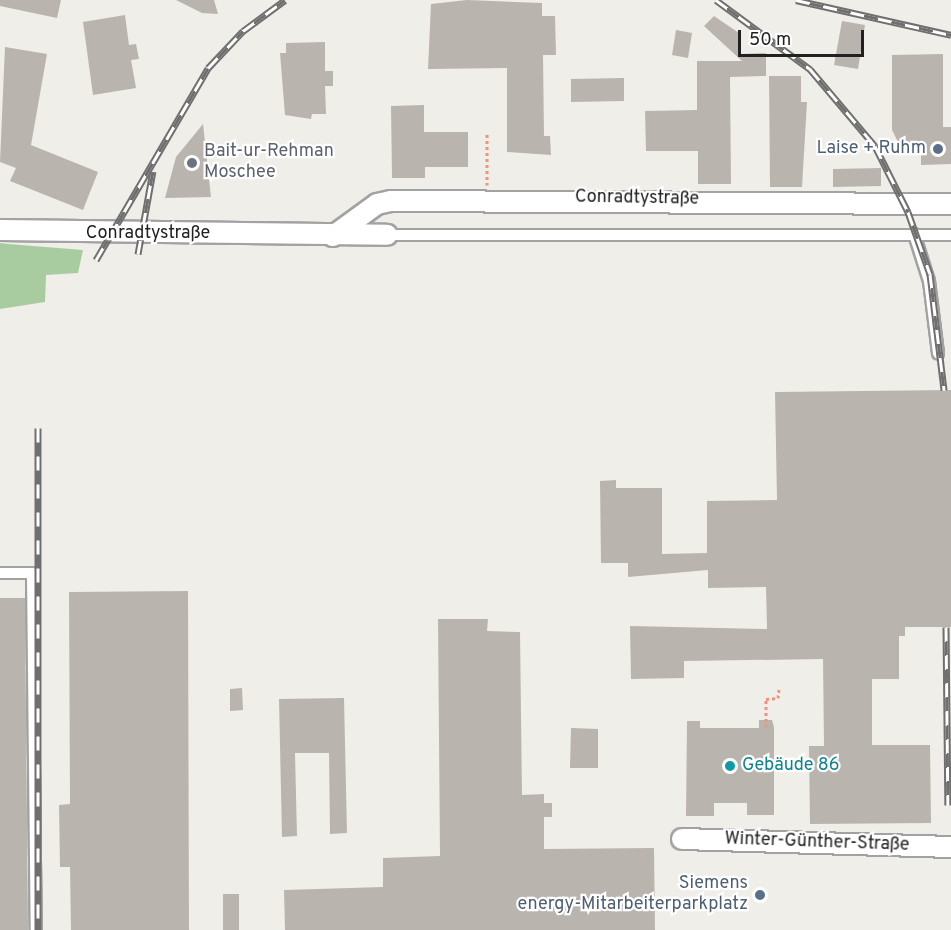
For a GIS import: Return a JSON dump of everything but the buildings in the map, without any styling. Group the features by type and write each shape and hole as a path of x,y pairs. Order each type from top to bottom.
{"street":[{"name":"Conradtystraße","path":"333,236 377,204 487,199 951,204"},
{"name":"Conradtystraße","path":"0,230 387,235"},
{"name":"Winter-Günther-Straße","path":"682,839 951,847"}],"lane":[{"path":"914,234 929,281 938,353"},
{"path":"387,235 951,235"},
{"path":"0,573 32,573 36,930"}],"path":[{"path":"487,133 487,199"},
{"path":"766,728 766,699 778,698 779,689"}],"green space":[{"path":"0,243 83,250 78,273 46,275 45,302 0,309"}],"railway":[{"path":"96,260 208,68 243,31 285,0"},
{"path":"716,0 810,69 875,146 908,212 930,274 944,390"},
{"path":"796,0 951,35"},
{"path":"138,254 153,171"},
{"path":"38,428 38,930"},
{"path":"946,627 948,805"}],"place":[{"name":"Laise + Ruhm","path":"938,149"},
{"name":"Bait-ur-Rehman Moschee","path":"192,163"},
{"name":"Gebäude 86","path":"730,766"},
{"name":"Siemens energy-Mitarbeiterparkplatz","path":"760,895"}]}
